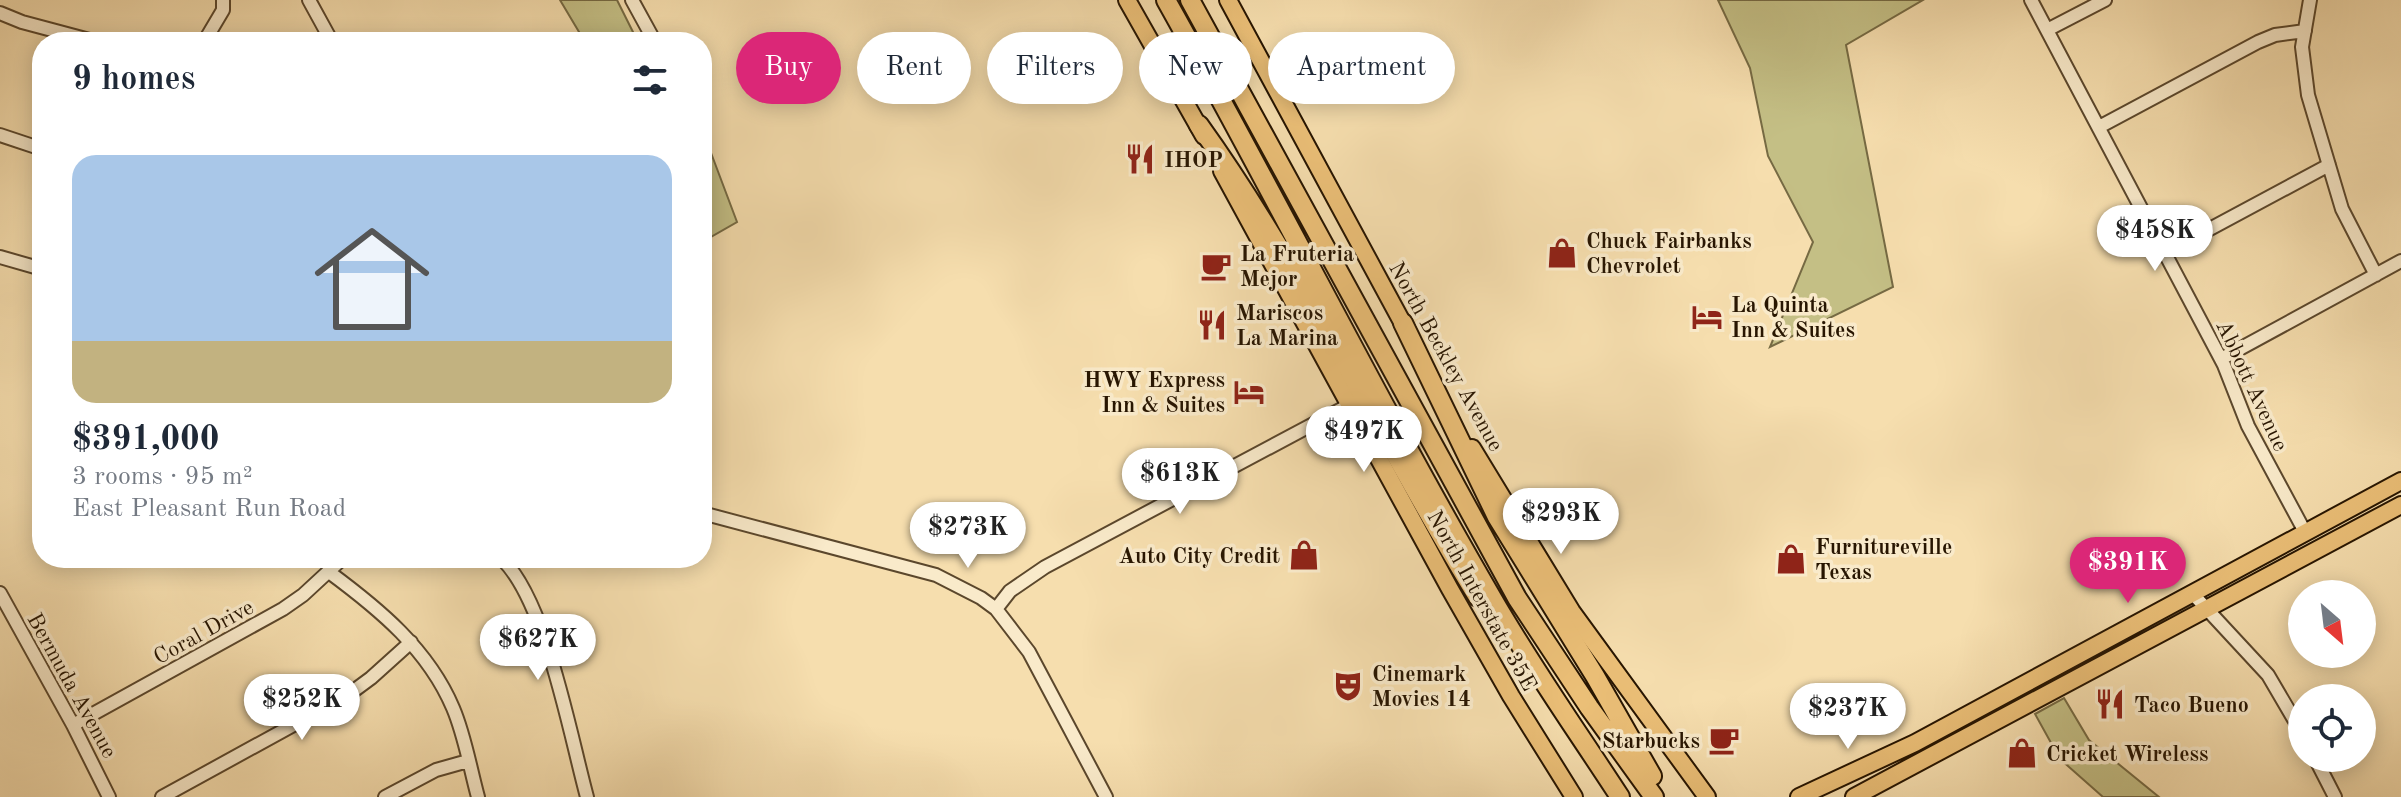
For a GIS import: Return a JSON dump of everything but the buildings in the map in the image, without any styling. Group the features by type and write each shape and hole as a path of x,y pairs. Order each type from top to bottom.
{"highway":[{"path":"1166,0 1485,586 1568,722 1620,797"},
{"path":"1190,0 1517,598 1589,707 1654,797"},
{"path":"1199,125 1235,175 1289,264 1453,556 1535,684 1568,722"},
{"path":"1403,323 1497,517 1595,676 1664,797"}],"main road":[{"name":"North Interstate 35E","path":"1127,0 1199,125 1349,405 1511,696 1574,797"},
{"name":"North Beckley Avenue","path":"1228,0 1477,458 1572,612 1707,797"},
{"path":"1799,797 1931,734 2401,481"},
{"path":"1854,797 2401,505"},
{"path":"2305,532 2315,550"},
{"path":"2061,664 2071,681"},
{"path":"2011,691 2021,708"},
{"path":"1931,734 1940,751"}],"street":[{"path":"210,32 223,10 223,0"},
{"path":"309,0 327,32"},
{"path":"632,0 650,32"},
{"name":"Abbott Avenue","path":"2031,0 2221,359 2248,426 2305,532"},
{"path":"2047,30 2105,0"},
{"path":"2310,0 2302,47 2308,95 2342,209 2376,275"},
{"path":"0,13 60,32"},
{"path":"2099,127 2258,42 2275,35 2305,31"},
{"path":"0,135 32,146"},
{"path":"2165,253 2329,165"},
{"path":"0,257 32,266"},
{"path":"2221,359 2401,261"},
{"path":"996,609 1010,591 1045,567 1349,405"},
{"path":"712,516 936,575 963,587 996,609 1029,652 1106,797"},
{"name":"Coral Drive","path":"73,725 256,626 303,595 333,568"},
{"path":"512,568 534,609 550,657 587,797"},
{"path":"329,572 367,601 411,642 428,664 451,703 478,797"},
{"name":"Bermuda Avenue","path":"0,593 109,797"},
{"path":"2192,593 2268,675 2288,709"},
{"path":"162,797 335,702 371,678 411,642"},
{"path":"385,797 436,770 468,761"},
{"path":"2322,772 2335,797"}],"shaded area":[{"path":"560,0 617,0 633,32 579,32"},
{"path":"1718,0 1923,0 1846,45 1893,287 1770,347 1813,242 1768,156 1750,68"},
{"path":"712,156 737,222 712,236"},
{"path":"2064,698 2089,740 2159,797 2103,797 2060,759 2035,714"}],"place":[{"name":"IHOP","path":"1140,159"},
{"name":"Chuck Fairbanks Chevrolet","path":"1562,253"},
{"name":"La Fruteria Mejor","path":"1216,266"},
{"name":"La Quinta Inn & Suites","path":"1707,317"},
{"name":"Mariscos La Marina","path":"1212,325"},
{"name":"HWY Express Inn & Suites","path":"1249,392"},
{"name":"Auto City Credit","path":"1304,555"},
{"name":"Furnitureville Texas","path":"1791,559"},
{"name":"Cinemark Movies 14","path":"1348,686"},
{"name":"Taco Bueno","path":"2110,704"},
{"name":"Starbucks","path":"1724,740"},
{"name":"Cricket Wireless","path":"2022,753"}]}
